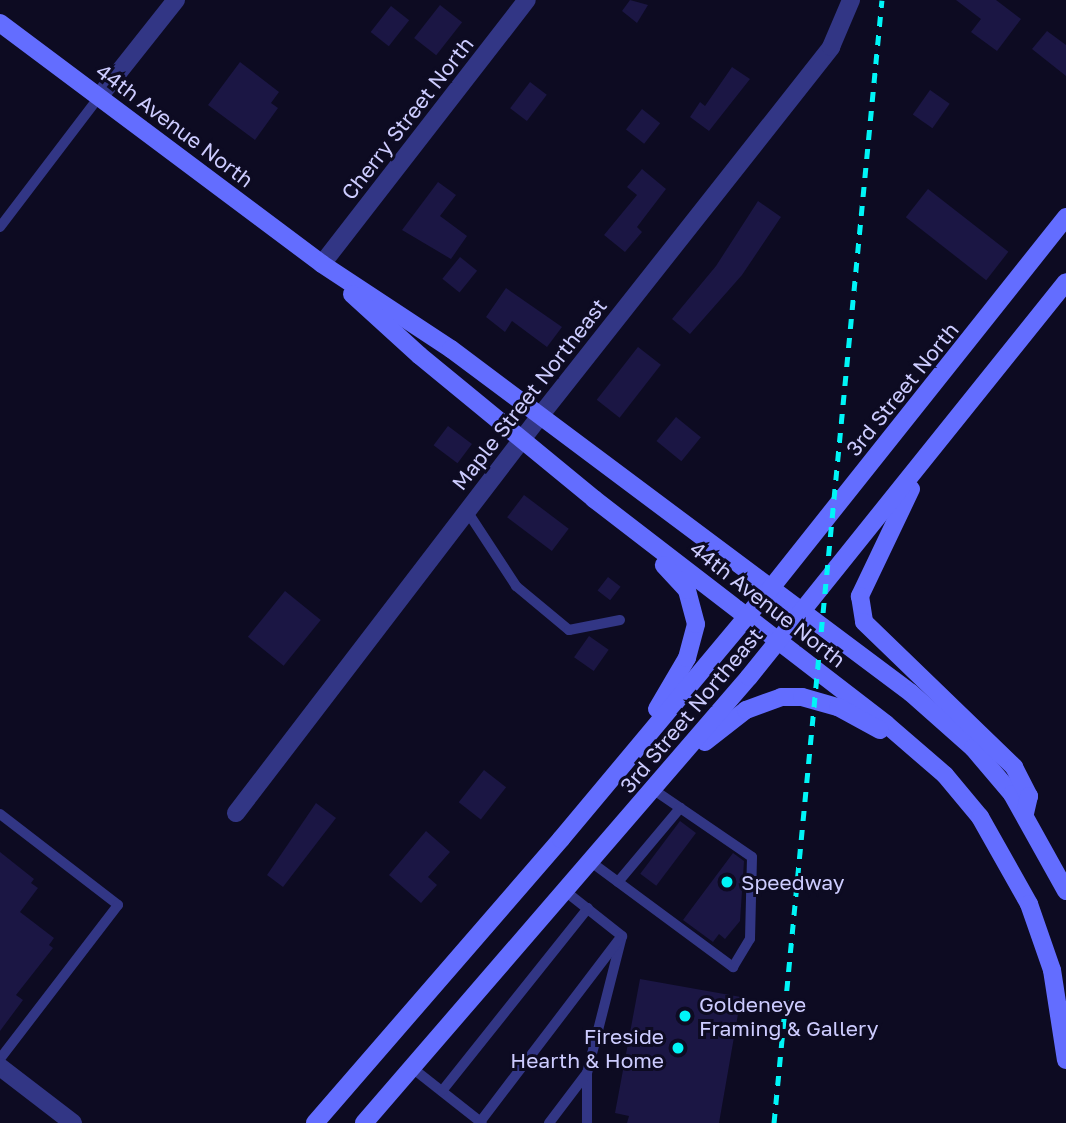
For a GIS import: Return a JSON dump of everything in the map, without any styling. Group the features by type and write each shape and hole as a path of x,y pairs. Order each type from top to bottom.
{"main road":[{"name":"44th Avenue North","path":"0,23 322,264 451,349 803,611 947,724 993,770 1025,814 1066,891"},
{"name":"3rd Street North","path":"771,588 1066,217"},
{"name":"44th Avenue North","path":"322,264 384,324 522,439 748,615 945,775 985,825 1029,904 1055,980 1066,1060"},
{"name":"3rd Street Northeast","path":"364,1123 654,790 918,471 1066,282"},
{"path":"918,471 893,534 860,596 864,622 1014,767 1029,796 1025,814"},
{"path":"569,477 681,582 693,604 696,624 687,658 664,699 576,822"},
{"name":"3rd Street Northeast","path":"315,1123 576,822 771,588"},
{"path":"654,790 734,718 781,696 838,707 886,733 945,775"}],"street":[{"path":"99,97 176,0"},
{"name":"Cherry Street North","path":"322,264 527,0"},
{"name":"Maple Street Northeast","path":"236,813 522,439 831,47 851,0"},
{"path":"0,1067 72,1123"}],"lane":[{"path":"0,227 99,97"},
{"path":"467,511 516,586 569,630 620,620"},
{"path":"591,862 733,967 750,939 752,857 654,790"},
{"path":"618,881 680,808"},
{"path":"0,814 118,905 0,1059"},
{"path":"565,891 622,936"},
{"path":"442,1091 587,908"},
{"path":"587,1123 587,1073 622,936"},
{"path":"411,1067 481,1123 622,936"},
{"path":"549,1123 587,1073"}],"building":[{"path":"630,0 648,5 637,23 622,11"},
{"path":"956,0 996,0 1021,19 997,51 971,32 981,19"},
{"path":"440,5 462,22 436,55 414,38"},
{"path":"391,6 409,20 389,46 371,32"},
{"path":"1047,31 1066,45 1066,76 1032,49"},
{"path":"240,62 279,92 271,103 278,108 255,140 208,105"},
{"path":"732,67 750,79 709,131 690,117 700,102 705,106"},
{"path":"530,82 547,95 527,121 510,108"},
{"path":"930,90 950,104 932,128 913,115"},
{"path":"642,109 660,123 644,144 626,129"},
{"path":"642,169 666,189 637,227 642,232 625,252 604,235 637,195 627,187"},
{"path":"438,182 456,195 440,216 467,236 451,259 402,230"},
{"path":"928,189 1008,252 986,280 906,217"},
{"path":"758,201 781,217 742,275 690,334 672,319 716,266"},
{"path":"460,257 477,271 459,293 442,279"},
{"path":"506,288 562,327 547,347 512,321 505,332 486,317"},
{"path":"638,347 661,365 620,418 597,400"},
{"path":"676,417 701,437 681,461 656,441"},
{"path":"448,426 472,444 458,463 434,445"},
{"path":"524,495 569,529 552,551 507,517"},
{"path":"608,577 621,587 610,600 598,590"},
{"path":"285,591 321,620 284,666 248,637"},
{"path":"589,636 609,650 594,671 574,657"},
{"path":"484,770 506,787 481,820 459,802"},
{"path":"316,803 336,818 283,887 267,875"},
{"path":"680,821 696,833 656,886 640,874"},
{"path":"426,831 450,852 428,877 437,885 421,903 389,875"},
{"path":"0,852 34,879 31,883 38,888 20,912 54,938 49,945 53,948 16,995 23,1000 0,1031"},
{"name":"Speedway","path":"733,853 744,861 740,921 725,939 719,934 713,942 683,920"},
{"path":"640,979 741,997 719,1123 627,1123 629,1116 615,1113"}],"railway":[{"path":"774,1123 882,0"}],"place":[{"name":"Speedway","path":"727,882"},
{"name":"Goldeneye Framing & Gallery","path":"685,1016"},
{"name":"Fireside Hearth & Home","path":"678,1048"}]}
